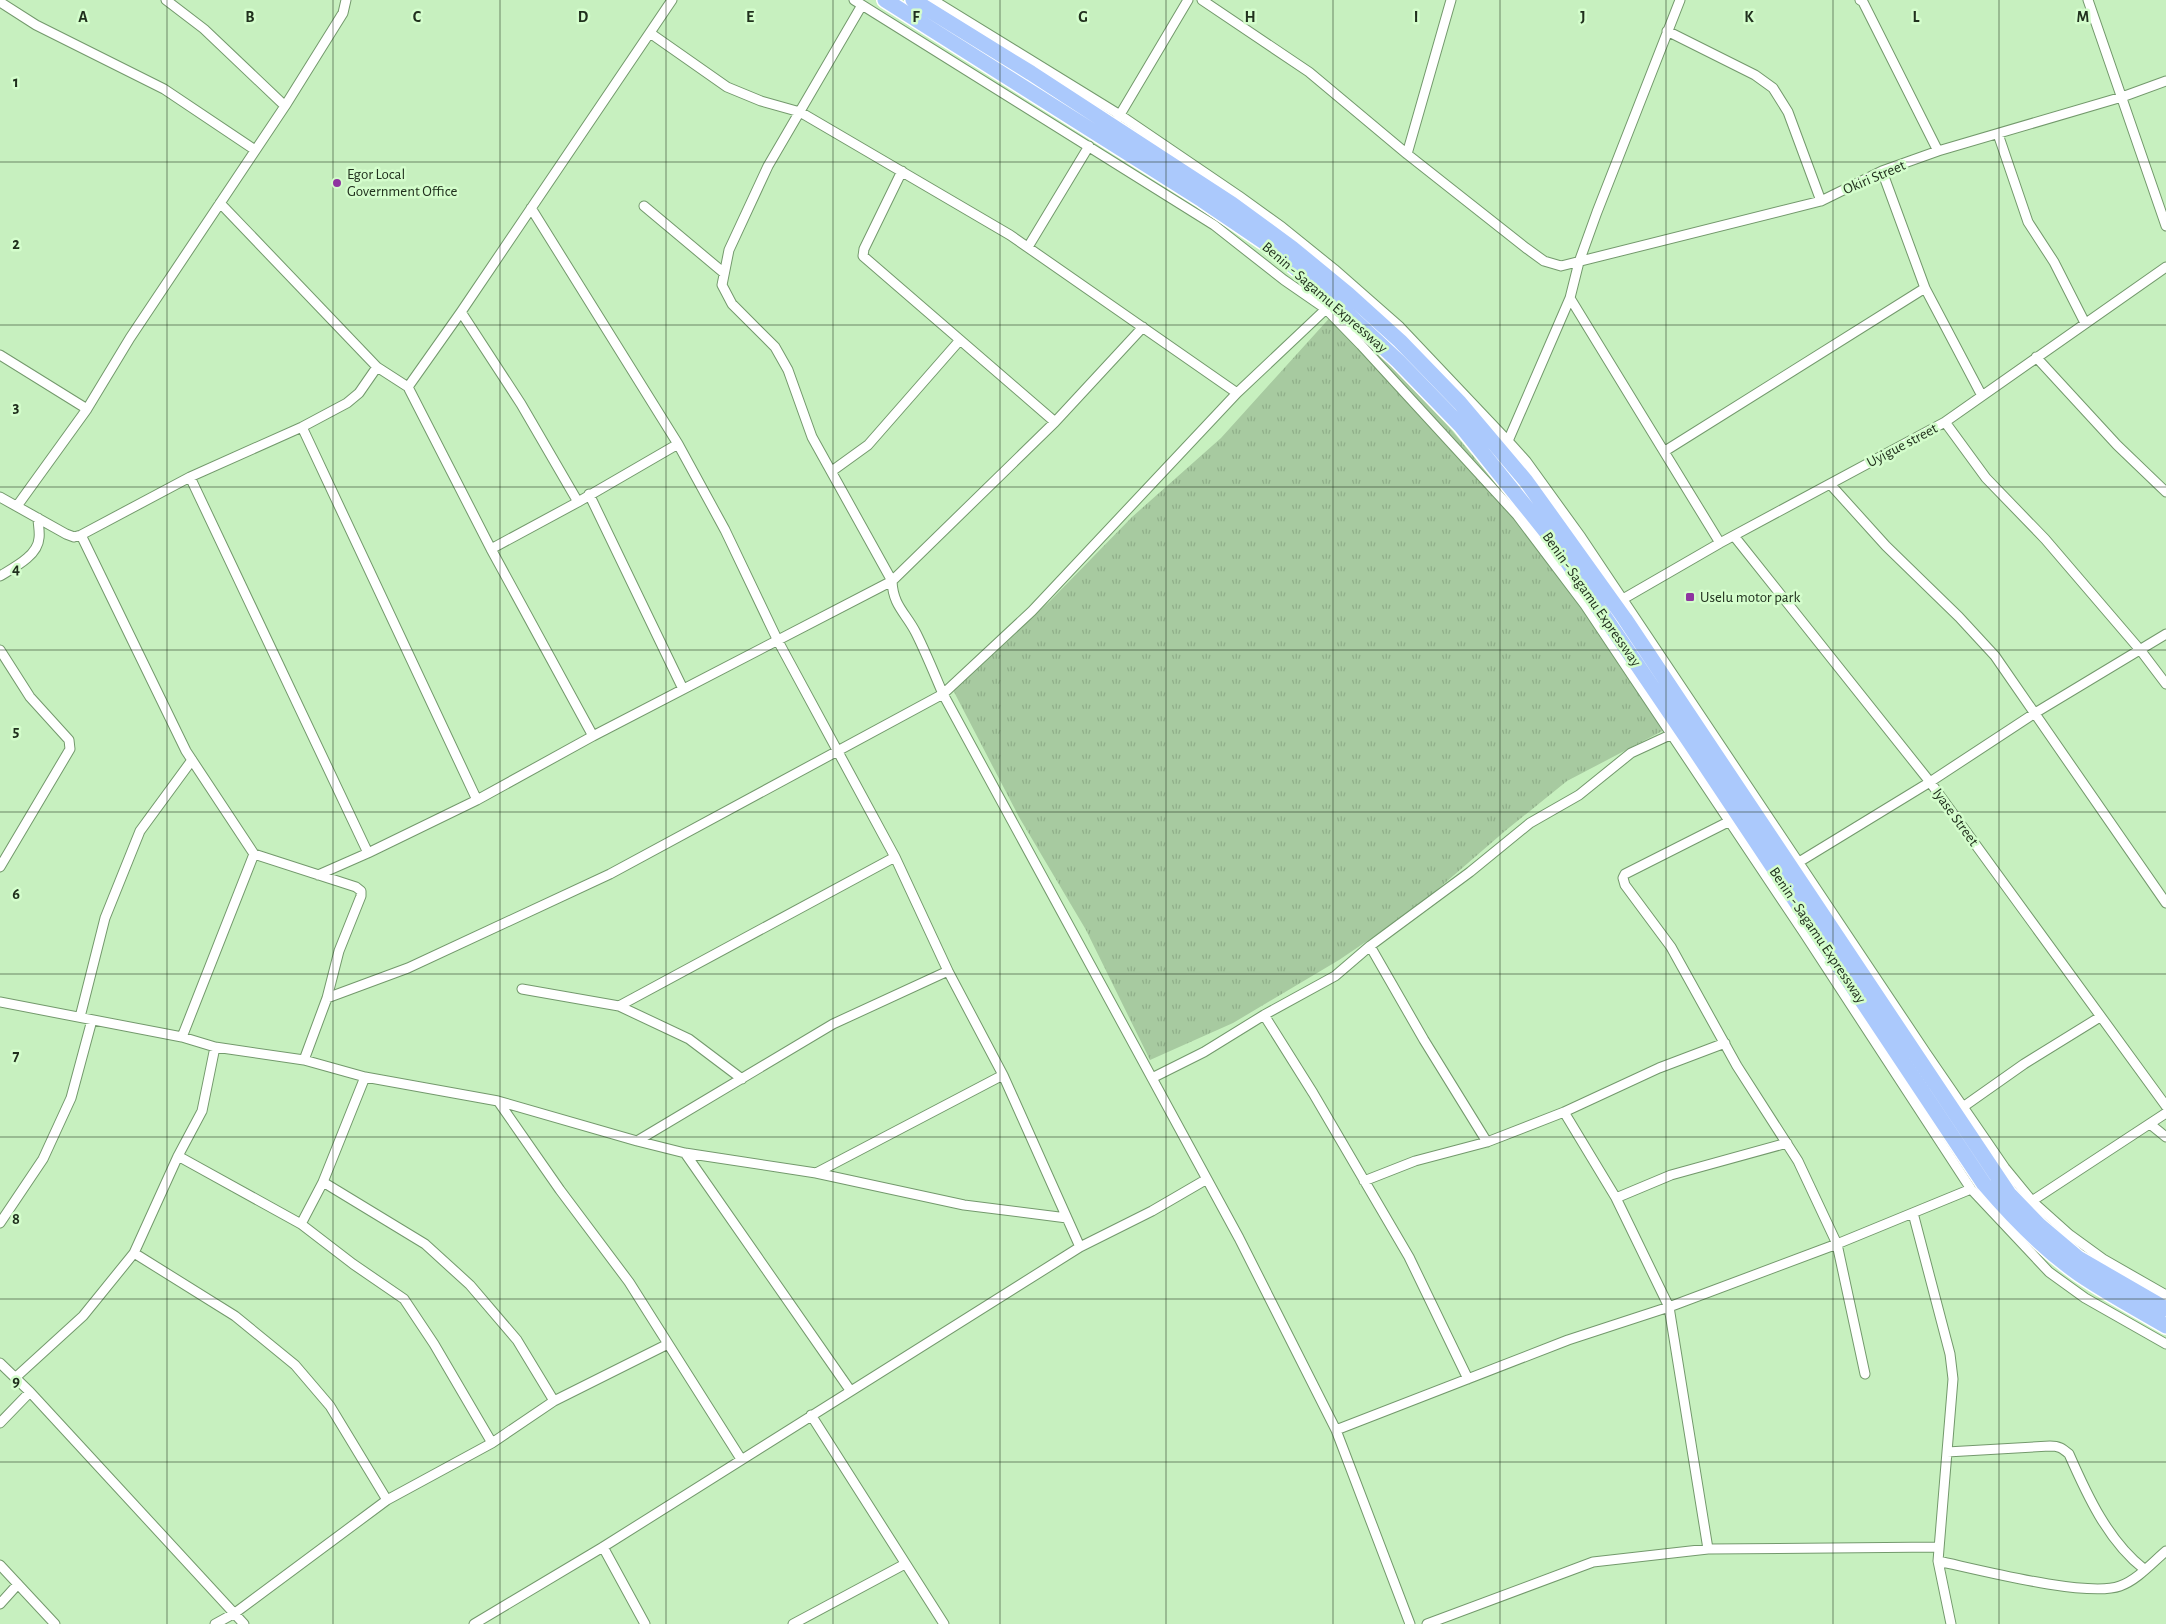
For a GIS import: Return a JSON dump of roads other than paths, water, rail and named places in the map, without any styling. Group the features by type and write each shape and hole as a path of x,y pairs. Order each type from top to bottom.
{"highway":[{"name":"Benin - Sagamu Expressway","path":"884,0 1206,195 1320,288 1398,361 1462,426 1551,538 1689,741 1984,1184 2010,1214 2043,1245 2080,1275 2166,1326"},
{"path":"913,0 1116,121 1206,195 1292,248 1348,294 1400,341 1460,402 1526,481 1625,619 2009,1194 2039,1225 2078,1258 2166,1310"}],"street":[{"path":"166,0 204,29 285,106"},
{"path":"17,506 87,409 130,338 285,106 343,13 346,0"},
{"path":"408,388 672,0"},
{"path":"934,0 1116,121 1246,201 1334,269 1400,327 1526,461 1581,537 2005,1168 2032,1200 2070,1235 2103,1259 2166,1295"},
{"path":"1116,121 1188,0"},
{"name":"Okiri Street","path":"1202,0 1309,72 1407,154 1544,261 1561,266 1822,200 1882,171 2166,82"},
{"path":"1407,154 1451,0"},
{"path":"1508,441 1570,298 1579,262 1680,0"},
{"path":"2088,0 2166,226"},
{"path":"1864,1 1938,152"},
{"path":"0,2 36,25 164,89 255,150"},
{"path":"1410,1624 1336,1430 1207,1179 942,694 915,631 899,609 893,595 892,582 812,437 788,370 775,347 732,304 722,284 729,250 768,166 800,112 858,2 1214,225 1284,280 1326,309 1426,414 1517,515 1585,605 1728,822 1804,932 1971,1189 2049,1272 2084,1298 2166,1344"},
{"path":"1667,31 1756,75 1773,88 1788,112 1822,200"},
{"path":"650,33 727,87 761,101 800,112 1028,247 1237,393"},
{"path":"1998,134 2028,222 2054,262 2085,323"},
{"path":"1028,247 1089,146"},
{"path":"902,171 864,249 863,256 1055,422"},
{"path":"1882,171 1925,288 1982,396"},
{"path":"220,202 377,367 408,388 491,549 593,736"},
{"path":"644,206 724,273"},
{"path":"531,208 678,444 725,530 778,641 895,857 948,971 1003,1075 1080,1246"},
{"name":"Uyigue street","path":"1623,599 1734,536 1945,422 2166,267"},
{"path":"1665,451 1925,288"},
{"path":"1570,298 1720,544"},
{"path":"327,998 408,968 610,874 942,694 1032,611 1237,393 1326,309"},
{"path":"461,312 521,404 578,502"},
{"path":"318,875 477,800 593,736 892,582 1055,422 1143,327"},
{"path":"832,471 868,445 960,340"},
{"path":"0,355 87,409"},
{"path":"2036,357 2117,445 2166,492"},
{"path":"0,497 66,534 74,537 81,535 190,477 302,427 347,403 359,393 377,367"},
{"path":"1945,422 1986,478 2044,539 2141,651 2166,684"},
{"path":"302,427 477,800"},
{"path":"491,549 578,502 678,444"},
{"path":"190,477 368,853"},
{"path":"1830,484 1886,546 1959,617 1995,656 2166,903"},
{"path":"589,494 683,689"},
{"path":"0,576 21,563 40,540 38,518"},
{"path":"81,535 186,751 254,854 356,887 361,891 361,896 339,951 327,998 304,1060"},
{"name":"Iyase Street","path":"1734,536 1930,782 2166,1106"},
{"path":"1799,862 1930,782 2035,713 2141,651 2166,634"},
{"path":"0,650 30,697 69,740 70,749 0,867"},
{"path":"1152,1078 1204,1052 1264,1015 1335,976 1370,946 1470,872 1530,823 1579,795 1632,753 1670,734"},
{"path":"80,1017 106,918 140,831 192,760"},
{"path":"1728,822 1625,874 1622,878 1625,885 1670,947 1737,1066 1798,1161 1838,1244 1865,1374"},
{"path":"182,1037 254,854"},
{"path":"619,1006 895,857"},
{"path":"1370,946 1424,1040 1487,1142"},
{"path":"637,1141 833,1024 948,971"},
{"path":"522,989 619,1006 689,1039 742,1079"},
{"path":"0,1002 182,1037 215,1047 304,1060 365,1076 498,1101 686,1153 816,1173 964,1205 1067,1218"},
{"path":"1264,1015 1409,1257 1468,1379"},
{"path":"1963,1107 2024,1064 2100,1016"},
{"path":"0,1223 43,1159 71,1098 92,1020"},
{"path":"1364,1181 1415,1161 1487,1142 1564,1112 1659,1068 1725,1043"},
{"path":"15,1378 83,1316 134,1253 178,1156 202,1111 215,1047"},
{"path":"816,1173 1003,1075"},
{"path":"301,1224 323,1182 365,1076"},
{"path":"498,1101 560,1190 629,1282 741,1459"},
{"path":"1564,1112 1616,1198 1669,1307 1708,1548"},
{"path":"2032,1200 2166,1113"},
{"path":"2150,1124 2166,1137"},
{"path":"1616,1198 1671,1175 1787,1144"},
{"path":"686,1153 850,1390"},
{"path":"178,1156 301,1224 404,1300 434,1344 492,1443"},
{"path":"474,1624 603,1547 1080,1246 1152,1211 1207,1179"},
{"path":"323,1182 425,1244 470,1285 517,1340 554,1401"},
{"path":"1336,1430 1568,1340 1669,1307 1838,1244 1971,1189"},
{"path":"1913,1213 1950,1354 1953,1379 1938,1547 1938,1561 1951,1624"},
{"path":"134,1253 235,1316 295,1365 330,1406 387,1500"},
{"path":"215,1624 235,1613 387,1500 492,1443 554,1401 668,1344"},
{"path":"0,1363 30,1392 244,1624"},
{"path":"0,1423 30,1392"},
{"path":"811,1415 944,1624"},
{"path":"1947,1452 2059,1446 2069,1454 2100,1517 2129,1558 2144,1569"},
{"path":"603,1547 646,1624"},
{"path":"1428,1624 1593,1562 1708,1548 1938,1547"},
{"path":"1938,1561 2018,1578 2073,1587 2107,1590 2122,1585 2166,1551"},
{"path":"793,1624 905,1564"},
{"path":"0,1565 55,1624"},
{"path":"0,1604 18,1584"},
{"path":"807,1615 813,1624"}],"place":[{"name":"Egor Local Government Office","path":"337,183"},
{"name":"Uselu motor park","path":"1690,597"}]}
